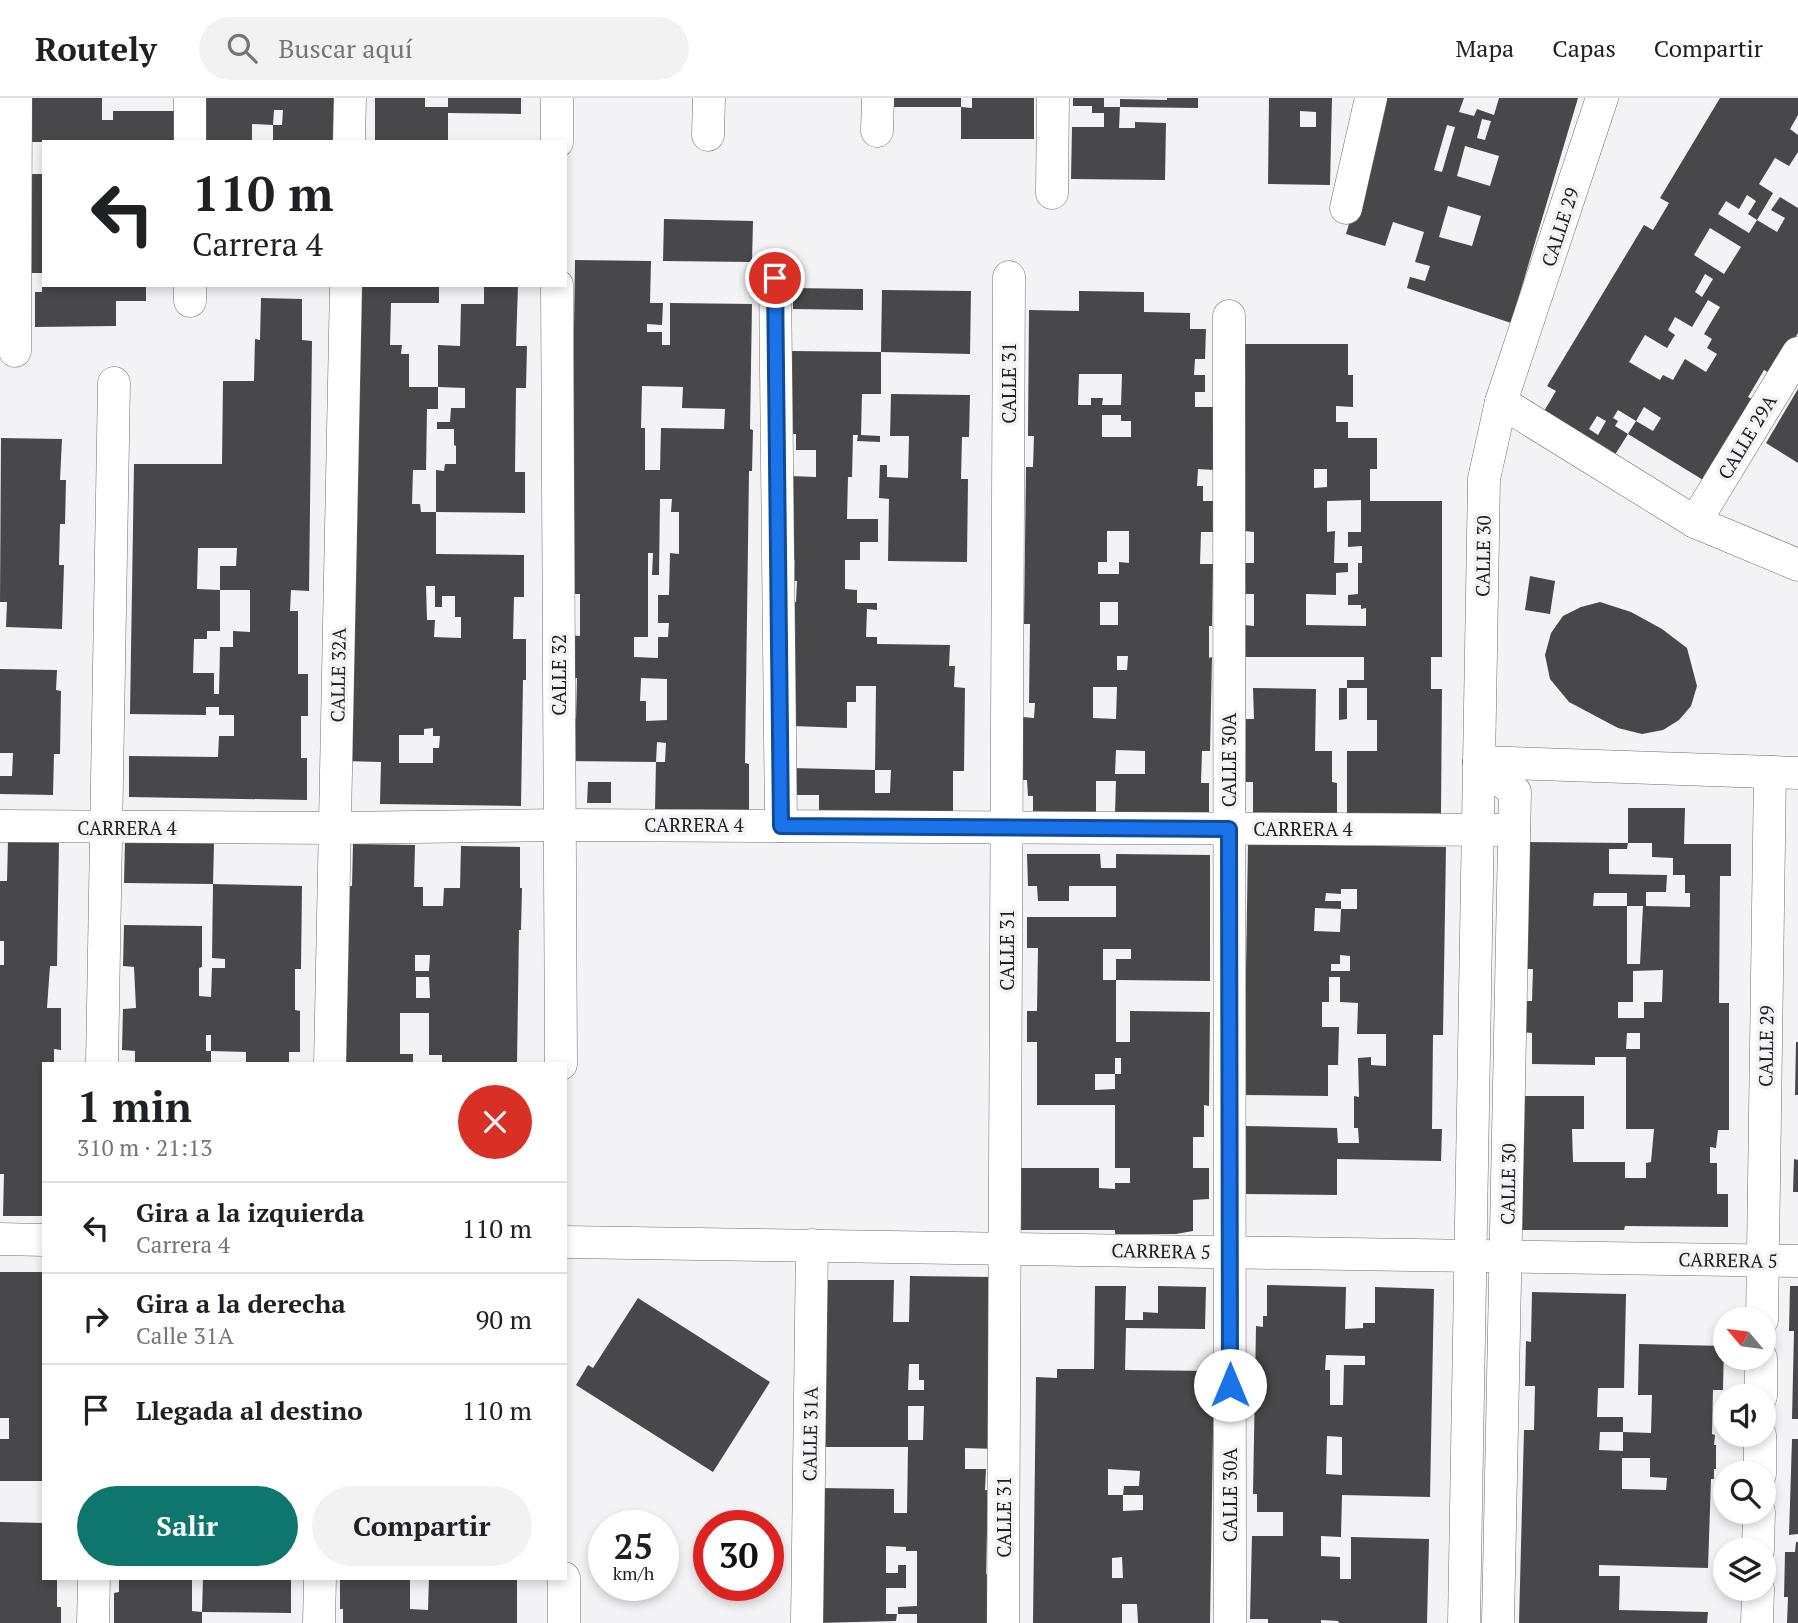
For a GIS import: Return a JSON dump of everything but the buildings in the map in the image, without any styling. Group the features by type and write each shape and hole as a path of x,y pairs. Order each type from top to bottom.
{"street":[{"path":"15,351 16,98"},
{"path":"190,98 190,140"},
{"path":"349,140 350,98"},
{"path":"557,98 557,140"},
{"path":"708,135 709,98"},
{"path":"877,131 878,98"},
{"path":"1052,193 1053,98"},
{"path":"1346,208 1371,98"},
{"name":"CALLE 29","path":"1517,356 1602,98"},
{"name":"CALLE 31","path":"1003,1623 1009,277"},
{"path":"775,278 781,826"},
{"name":"CALLE 32A","path":"330,1062 346,287"},
{"name":"CALLE 32","path":"557,287 561,1062"},
{"name":"CALLE 30A","path":"1229,316 1230,1623"},
{"name":"CALLE 29A","path":"1695,522 1798,353"},
{"name":"CALLE 30","path":"1464,1623 1484,479 1501,402 1517,356"},
{"path":"102,1062 114,383"},
{"path":"1501,402 1695,522 1798,565"},
{"path":"1479,762 1784,773"},
{"name":"CALLE 30","path":"1479,762 1514,792 1498,1623"},
{"name":"CALLE 29","path":"1762,1307 1784,773"},
{"name":"CARRERA 4","path":"0,826 335,828 560,825 1514,830"},
{"path":"0,1239 42,1240"},
{"name":"CARRERA 5","path":"567,1242 1798,1261"},
{"name":"CALLE 31A","path":"807,1623 812,1245"},
{"path":"93,1623 94,1580"},
{"path":"319,1623 320,1580"},
{"path":"564,1580 564,1623"},
{"path":"1757,1623 1758,1601"}],"route":[{"path":"775,278 781,826 1229,829 1230,1385"}]}
